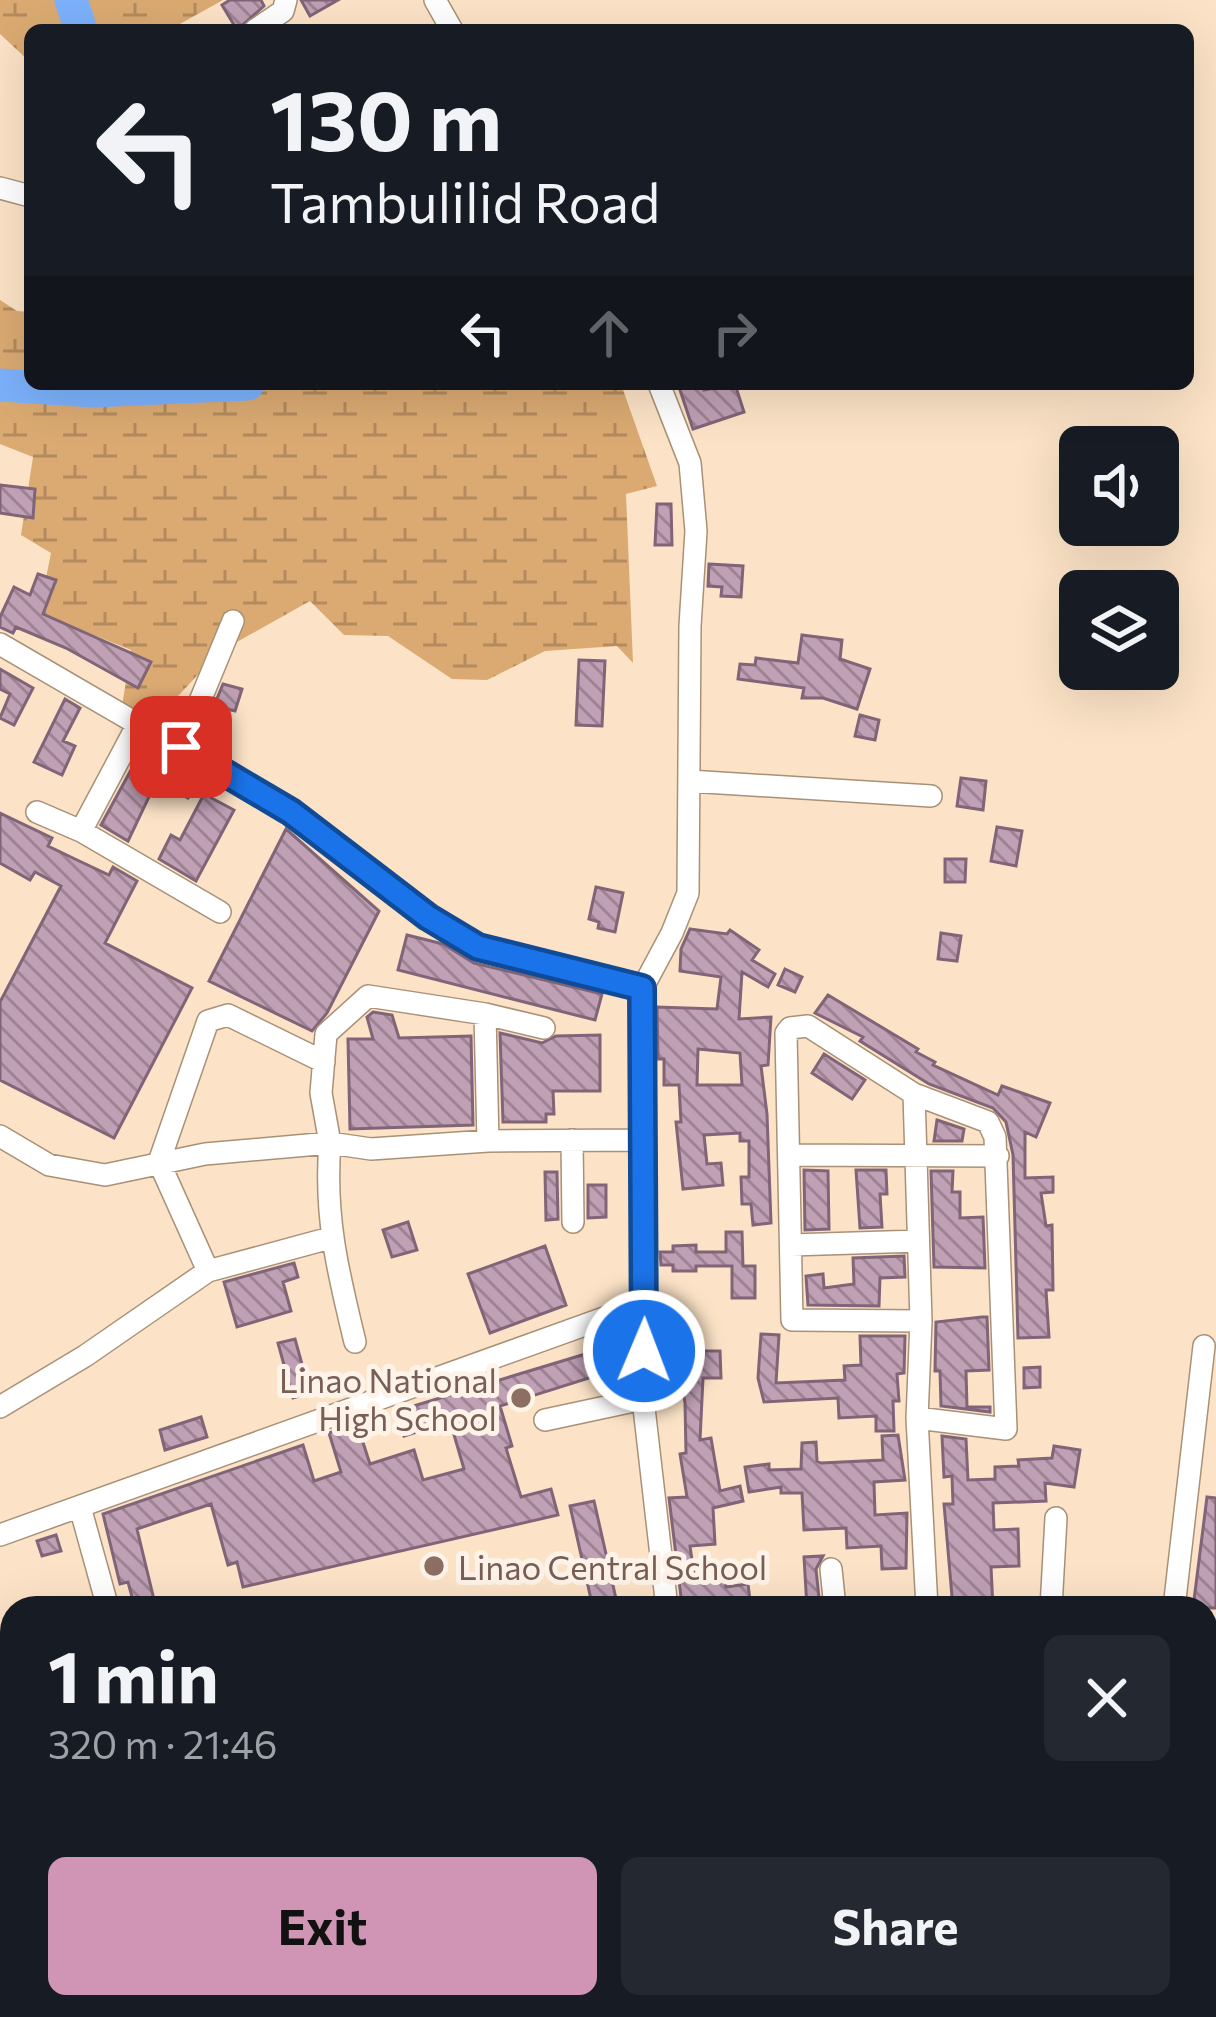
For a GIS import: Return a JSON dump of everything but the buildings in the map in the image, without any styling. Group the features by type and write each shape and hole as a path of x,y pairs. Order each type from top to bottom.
{"street":[{"path":"263,24 283,10 286,0"},
{"path":"660,390 690,463 696,531 690,626 688,892 673,933 642,988 643,1399 666,1596"},
{"path":"181,747 233,620"},
{"path":"0,644 291,812 428,917 478,947 642,988"},
{"path":"81,832 139,722"},
{"path":"688,781 931,796"},
{"path":"37,812 220,912"},
{"path":"355,1342 330,1238 326,1194 330,1143 321,1093 326,1034 368,996 544,1028"},
{"path":"485,1014 488,1141"},
{"path":"208,1271 159,1162 208,1021 228,1015 324,1062"},
{"path":"916,1418 1006,1429 998,1156 988,1122 914,1094 808,1026 790,1028 786,1033 792,1320 921,1321"},
{"path":"914,1094 921,1321 916,1418 926,1596"},
{"path":"0,1136 49,1166 105,1175 159,1162 330,1143 371,1149 488,1141 644,1140"},
{"path":"572,1140 573,1222"},
{"path":"790,1155 998,1156"},
{"path":"0,1407 85,1356 208,1271 330,1238"},
{"path":"791,1245 918,1240"},
{"path":"0,1535 646,1303"},
{"path":"1175,1596 1204,1346"},
{"path":"545,1420 643,1399"},
{"path":"80,1507 105,1596"},
{"path":"1052,1596 1055,1518"},
{"path":"832,1569 834,1596"}],"green space":[{"path":"0,0 223,0 180,24 24,24 24,56 0,34"},
{"path":"0,300 24,312 24,390 623,390 657,486 626,494 633,663 617,646 545,651 487,680 452,679 388,636 344,635 310,601 219,652 152,724 122,706 131,650 39,613 51,553 21,535 33,457 0,444"}],"waterway":[{"path":"71,0 79,24"},
{"path":"0,385 24,387"},
{"path":"78,390 115,390"}],"place":[{"name":"Linao National High School","path":"521,1398"},
{"name":"Linao Central School","path":"434,1566"}],"route":[{"path":"181,747 291,812 428,917 478,947 642,988 644,1351"}]}
